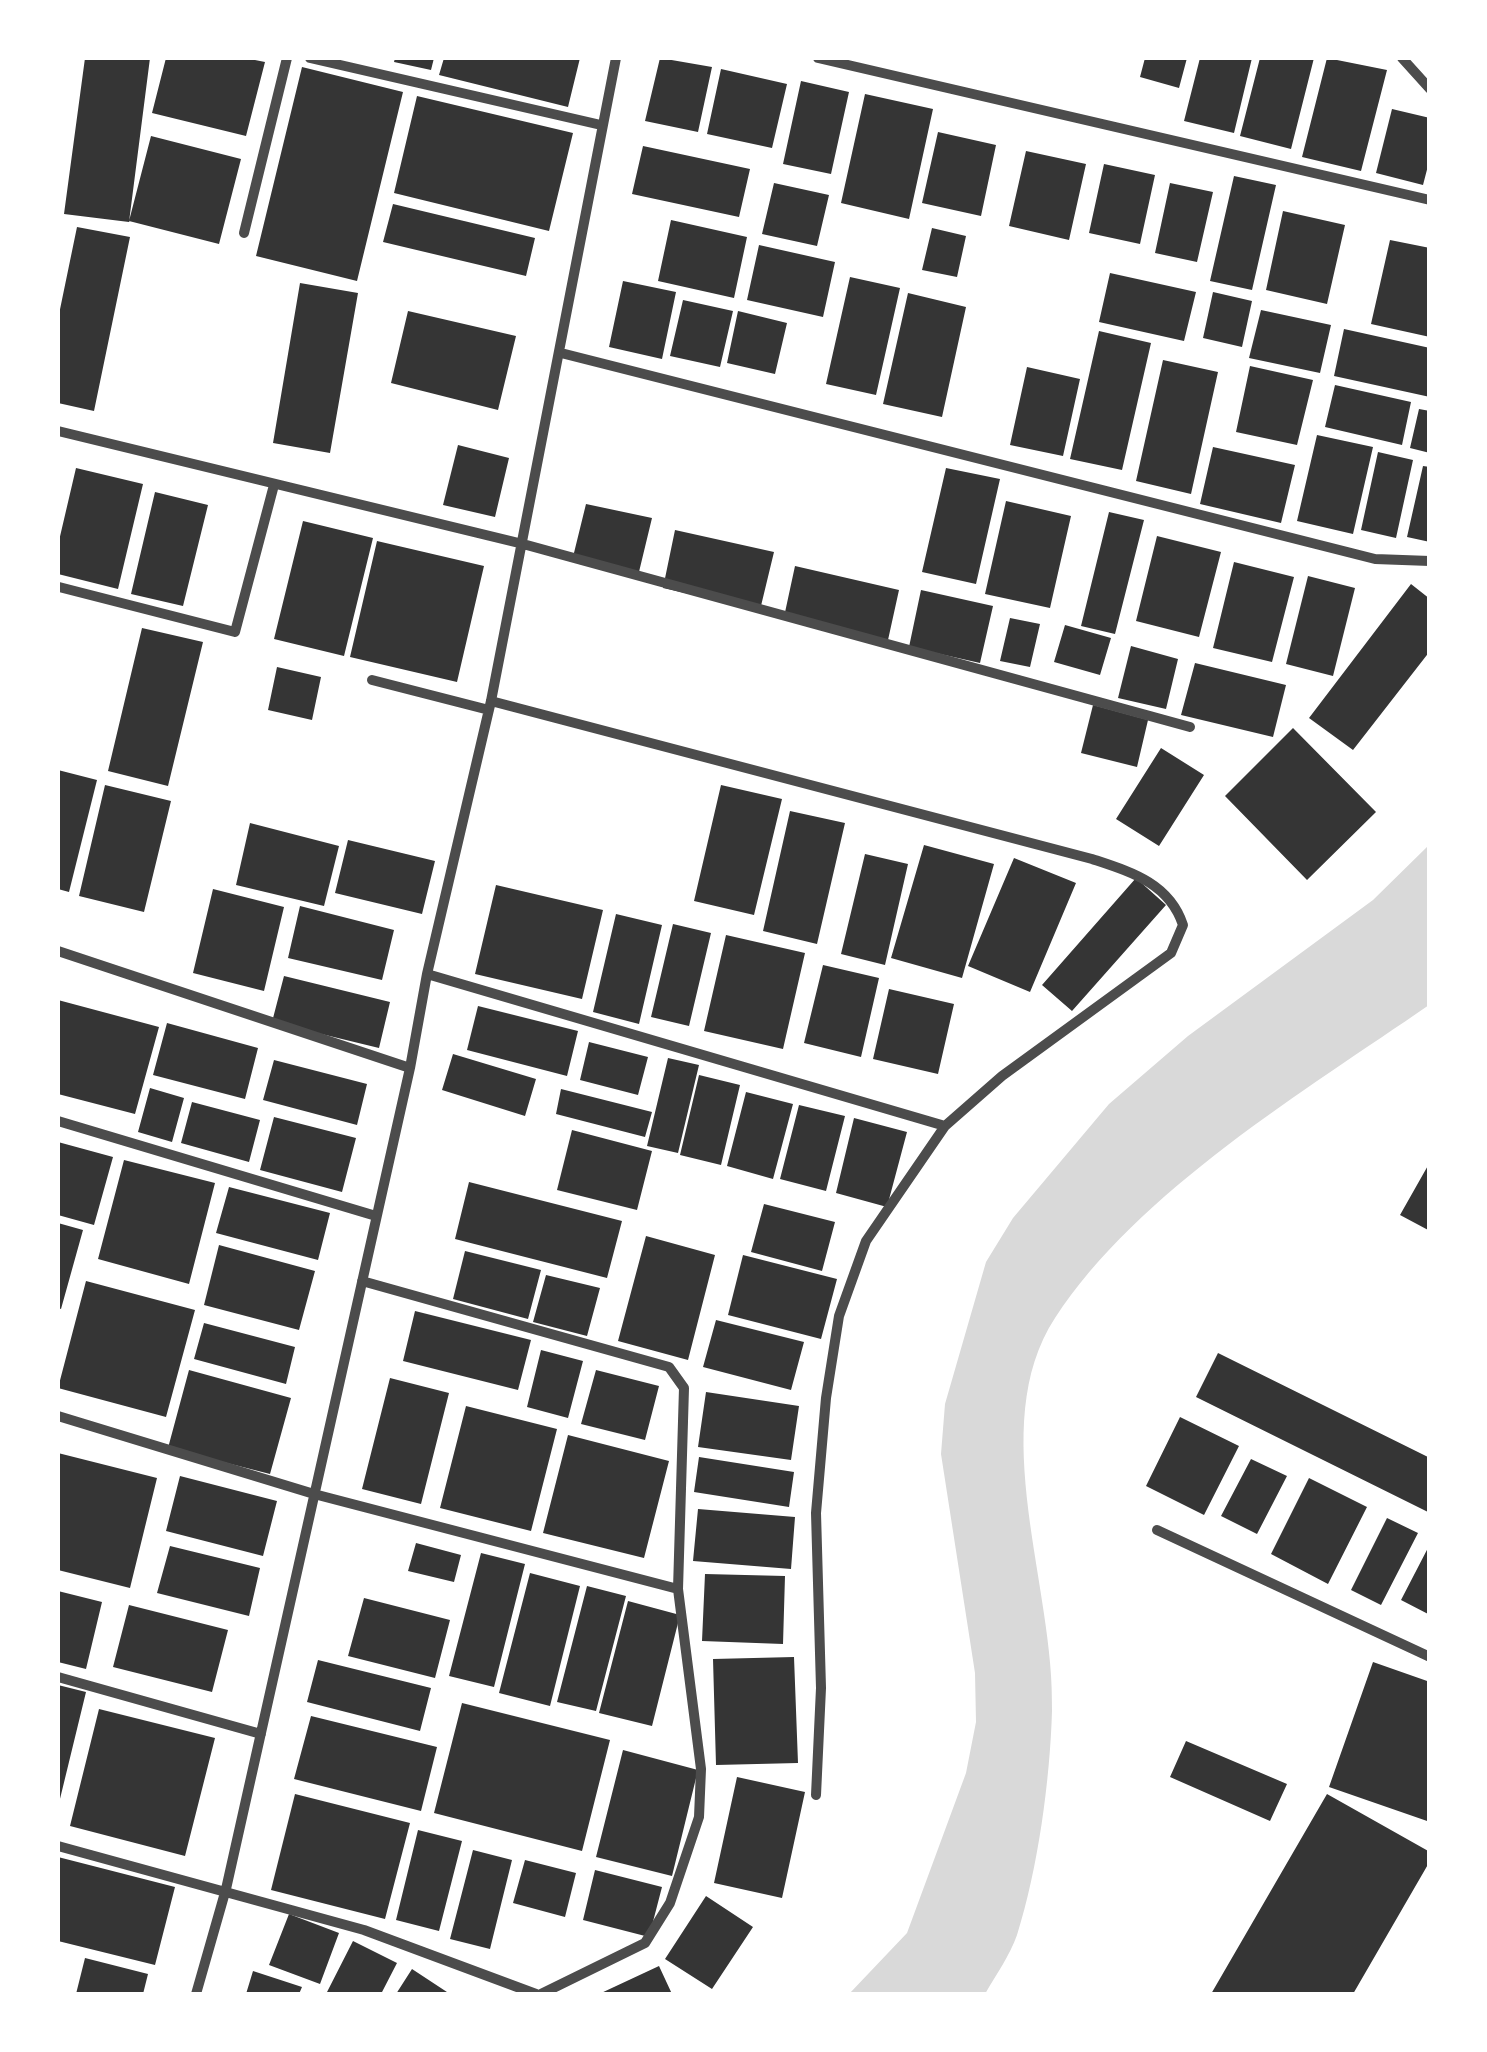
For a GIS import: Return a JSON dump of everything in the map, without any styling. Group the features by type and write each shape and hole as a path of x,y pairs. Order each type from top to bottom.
{"street":[{"path":"244,233 287,58"},
{"path":"310,58 601,126"},
{"path":"196,1994 226,1889 410,1068 426,974 490,705 616,58"},
{"path":"818,58 1430,200"},
{"path":"1402,58 1430,89"},
{"path":"561,353 1375,558 1430,561"},
{"path":"58,431 522,544 1190,727"},
{"path":"59,586 234,632 274,485"},
{"path":"372,680 490,705 1092,860 1134,873 1159,888 1177,906 1184,926 1171,953 1002,1076 945,1126 866,1241 838,1316 816,1513 821,1688 816,1795"},
{"path":"58,952 410,1068"},
{"path":"426,974 945,1126"},
{"path":"58,1120 376,1216"},
{"path":"58,1846 226,1889 364,1930 538,1994 633,1953 656,1930 670,1904 702,1794 678,1590 684,1388 669,1367 362,1280"},
{"path":"58,1416 314,1494 678,1590"},
{"path":"1157,1530 1430,1657"},
{"path":"58,1677 261,1734"}],"shaded area":[{"path":"1429,845 1429,1005 1278,1108 1131,1227 1055,1318 1035,1361 1025,1408 1024,1458 1050,1664 1052,1711 1037,1853 1011,1950 985,1994 849,1994 907,1933 966,1773 976,1722 975,1673 941,1454 945,1404 986,1262 1013,1218 1109,1104 1188,1036 1373,900"}],"building":[{"path":"85,58 150,58 129,222 64,214"},
{"path":"166,58 245,58 265,62 246,136 152,113"},
{"path":"395,58 434,58 431,70 394,62"},
{"path":"444,58 580,58 568,107 439,75"},
{"path":"660,58 712,67 698,132 645,121"},
{"path":"1145,58 1187,58 1179,88 1140,77"},
{"path":"1200,58 1252,58 1234,133 1184,121"},
{"path":"1260,58 1314,58 1291,149 1240,136"},
{"path":"1327,58 1387,70 1361,171 1302,157"},
{"path":"302,67 403,92 357,281 256,256"},
{"path":"721,69 787,84 772,148 707,134"},
{"path":"801,81 849,92 831,174 783,164"},
{"path":"865,94 933,109 909,219 841,203"},
{"path":"417,96 573,133 549,231 394,193"},
{"path":"1392,109 1430,118 1430,158 1423,185 1376,173"},
{"path":"938,132 996,145 981,216 922,203"},
{"path":"151,136 241,159 219,244 129,221"},
{"path":"643,146 750,169 739,217 632,194"},
{"path":"1026,151 1086,164 1069,240 1009,226"},
{"path":"1104,164 1155,175 1140,244 1089,233"},
{"path":"1234,176 1276,185 1252,290 1210,281"},
{"path":"774,183 829,195 817,246 762,234"},
{"path":"1170,183 1213,192 1197,262 1155,253"},
{"path":"393,204 535,238 526,276 383,242"},
{"path":"1283,211 1345,225 1327,304 1266,290"},
{"path":"671,220 747,237 734,298 658,281"},
{"path":"77,227 130,237 94,411 58,403 58,319"},
{"path":"932,228 966,236 957,277 922,270"},
{"path":"1390,240 1430,248 1430,337 1371,324"},
{"path":"759,245 835,262 823,317 747,300"},
{"path":"1110,273 1196,292 1184,341 1099,322"},
{"path":"850,277 900,288 876,395 826,384"},
{"path":"623,281 676,292 662,359 609,347"},
{"path":"300,283 358,293 330,453 273,443"},
{"path":"1213,292 1252,301 1242,347 1203,338"},
{"path":"908,293 966,307 942,417 883,404"},
{"path":"683,300 733,311 720,367 670,356"},
{"path":"1261,310 1331,325 1320,373 1249,358"},
{"path":"408,311 516,336 498,410 391,383"},
{"path":"738,311 787,323 775,374 727,363"},
{"path":"1344,329 1430,348 1430,397 1334,376"},
{"path":"1099,331 1151,343 1122,470 1070,459"},
{"path":"1163,360 1218,372 1191,494 1136,481"},
{"path":"1250,366 1313,380 1297,445 1236,432"},
{"path":"1027,367 1080,379 1063,456 1010,445"},
{"path":"1335,385 1411,402 1402,445 1325,427"},
{"path":"1419,409 1430,411 1430,453 1410,448"},
{"path":"1317,435 1373,447 1353,534 1297,521"},
{"path":"458,445 509,458 495,517 443,505"},
{"path":"1213,447 1295,465 1281,523 1200,504"},
{"path":"1378,452 1413,460 1396,538 1361,530"},
{"path":"1423,466 1430,467 1430,542 1407,537"},
{"path":"76,468 143,484 118,589 58,574 58,545"},
{"path":"946,468 1000,479 976,584 922,572"},
{"path":"155,492 208,505 183,606 131,594"},
{"path":"1006,501 1071,516 1050,608 985,594"},
{"path":"586,504 652,518 638,576 572,561"},
{"path":"1109,512 1144,520 1115,634 1081,626"},
{"path":"303,521 373,538 344,656 274,639"},
{"path":"675,530 774,552 760,610 663,588"},
{"path":"1157,536 1221,552 1199,637 1136,621"},
{"path":"377,541 484,566 457,682 350,657"},
{"path":"1234,562 1294,577 1272,662 1213,648"},
{"path":"795,566 899,590 888,640 784,617"},
{"path":"1308,576 1355,588 1333,676 1286,664"},
{"path":"1411,584 1430,599 1430,651 1353,750 1309,718"},
{"path":"921,590 993,606 980,663 909,647"},
{"path":"1010,618 1040,624 1030,667 1000,661"},
{"path":"1065,625 1111,638 1100,675 1054,662"},
{"path":"142,628 203,642 168,786 108,771"},
{"path":"1131,646 1178,659 1166,709 1118,698"},
{"path":"1195,663 1286,685 1273,737 1181,715"},
{"path":"277,667 321,677 312,720 268,710"},
{"path":"1093,705 1148,720 1137,767 1081,753"},
{"path":"1293,728 1376,812 1307,880 1225,796"},
{"path":"1161,748 1204,775 1159,846 1116,819"},
{"path":"58,770 97,780 69,892 58,889"},
{"path":"105,785 171,801 144,912 79,896"},
{"path":"721,785 782,799 754,915 694,901"},
{"path":"790,811 845,823 817,944 763,931"},
{"path":"250,823 339,846 324,906 236,885"},
{"path":"348,840 435,861 422,914 335,893"},
{"path":"924,845 994,864 962,978 891,958"},
{"path":"865,854 908,864 885,965 841,954"},
{"path":"1014,858 1076,883 1030,992 968,966"},
{"path":"1136,878 1166,905 1072,1011 1042,985"},
{"path":"496,885 603,910 582,999 475,974"},
{"path":"213,889 284,907 264,991 193,973"},
{"path":"300,906 394,930 382,980 288,958"},
{"path":"616,914 662,925 639,1024 593,1012"},
{"path":"673,924 711,933 689,1026 651,1017"},
{"path":"726,935 805,953 783,1049 704,1031"},
{"path":"823,965 879,978 861,1057 804,1043"},
{"path":"284,976 390,1002 379,1048 272,1022"},
{"path":"889,989 954,1004 938,1074 873,1059"},
{"path":"58,1000 159,1027 135,1114 58,1094"},
{"path":"478,1006 578,1031 567,1076 467,1050"},
{"path":"167,1023 258,1048 245,1099 153,1075"},
{"path":"589,1042 648,1057 638,1095 580,1080"},
{"path":"453,1054 536,1079 525,1116 442,1090"},
{"path":"668,1058 699,1065 678,1153 647,1146"},
{"path":"274,1060 367,1084 357,1125 263,1100"},
{"path":"699,1075 740,1085 721,1165 680,1155"},
{"path":"150,1088 184,1098 172,1142 138,1132"},
{"path":"561,1089 652,1112 645,1137 556,1114"},
{"path":"746,1092 793,1104 773,1179 727,1166"},
{"path":"192,1102 260,1120 249,1162 181,1143"},
{"path":"799,1105 845,1116 826,1191 780,1179"},
{"path":"274,1117 356,1138 342,1192 260,1170"},
{"path":"854,1118 907,1132 887,1207 836,1193"},
{"path":"572,1130 652,1151 637,1210 557,1190"},
{"path":"58,1142 113,1157 94,1225 58,1215"},
{"path":"124,1160 215,1183 189,1284 98,1259"},
{"path":"1430,1162 1430,1231 1400,1215"},
{"path":"469,1182 622,1221 607,1278 455,1239"},
{"path":"229,1187 330,1213 318,1260 216,1233"},
{"path":"764,1204 835,1222 822,1271 751,1252"},
{"path":"58,1223 83,1230 61,1309 58,1308"},
{"path":"646,1236 715,1255 688,1360 618,1341"},
{"path":"219,1245 315,1271 299,1330 204,1305"},
{"path":"465,1251 541,1270 528,1319 453,1299"},
{"path":"743,1255 837,1279 821,1339 728,1315"},
{"path":"546,1275 600,1288 587,1336 533,1322"},
{"path":"86,1281 195,1310 166,1417 58,1388"},
{"path":"415,1311 531,1340 518,1390 403,1361"},
{"path":"716,1320 804,1342 791,1390 703,1367"},
{"path":"204,1323 295,1347 286,1384 194,1359"},
{"path":"541,1350 583,1361 568,1418 527,1407"},
{"path":"1218,1353 1430,1458 1430,1513 1196,1397"},
{"path":"189,1370 291,1398 270,1474 168,1448"},
{"path":"596,1370 659,1386 645,1440 581,1424"},
{"path":"390,1378 449,1393 421,1504 362,1489"},
{"path":"706,1392 799,1406 791,1460 698,1447"},
{"path":"466,1406 557,1429 531,1531 440,1508"},
{"path":"1180,1417 1239,1446 1204,1515 1146,1486"},
{"path":"568,1435 669,1461 644,1558 543,1533"},
{"path":"58,1453 157,1478 130,1588 58,1570"},
{"path":"699,1457 794,1472 789,1507 694,1492"},
{"path":"1251,1459 1287,1476 1257,1534 1221,1516"},
{"path":"180,1476 277,1501 263,1556 166,1531"},
{"path":"1309,1478 1367,1507 1328,1584 1271,1554"},
{"path":"698,1509 795,1517 791,1569 693,1561"},
{"path":"1387,1518 1418,1533 1381,1605 1351,1590"},
{"path":"416,1543 461,1555 454,1582 408,1571"},
{"path":"1430,1544 1430,1615 1401,1600"},
{"path":"170,1546 260,1568 249,1616 157,1593"},
{"path":"481,1553 525,1564 494,1687 449,1676"},
{"path":"530,1573 580,1586 550,1706 499,1693"},
{"path":"705,1574 785,1576 783,1644 702,1641"},
{"path":"587,1586 626,1596 596,1711 557,1702"},
{"path":"58,1591 102,1602 86,1669 58,1662"},
{"path":"364,1598 450,1620 435,1678 348,1656"},
{"path":"628,1601 680,1615 652,1726 599,1713"},
{"path":"129,1605 228,1630 212,1692 113,1667"},
{"path":"794,1657 798,1763 716,1765 713,1659"},
{"path":"318,1660 431,1688 420,1731 307,1702"},
{"path":"1373,1662 1430,1682 1430,1822 1329,1787"},
{"path":"58,1685 86,1692 59,1803 58,1802"},
{"path":"462,1703 610,1740 582,1851 434,1813"},
{"path":"99,1709 215,1738 185,1856 70,1826"},
{"path":"311,1716 437,1747 421,1811 294,1779"},
{"path":"1186,1741 1287,1784 1270,1821 1170,1777"},
{"path":"623,1750 698,1770 672,1876 596,1857"},
{"path":"737,1777 805,1792 782,1898 714,1883"},
{"path":"295,1794 410,1823 385,1919 271,1890"},
{"path":"1327,1794 1430,1852 1430,1861 1353,1994 1211,1994"},
{"path":"418,1830 462,1841 439,1931 396,1920"},
{"path":"473,1850 512,1860 490,1949 450,1939"},
{"path":"58,1857 175,1887 155,1965 58,1941"},
{"path":"525,1860 576,1873 565,1917 513,1903"},
{"path":"595,1870 662,1887 649,1937 583,1920"},
{"path":"706,1896 753,1927 712,1989 665,1959"},
{"path":"289,1914 339,1933 320,1984 269,1965"},
{"path":"353,1941 397,1963 381,1994 326,1994"},
{"path":"85,1958 148,1974 143,1994 76,1994"},
{"path":"659,1966 672,1994 599,1994"},
{"path":"412,1969 450,1994 396,1994"},
{"path":"253,1971 302,1987 299,1994 246,1994"}]}
